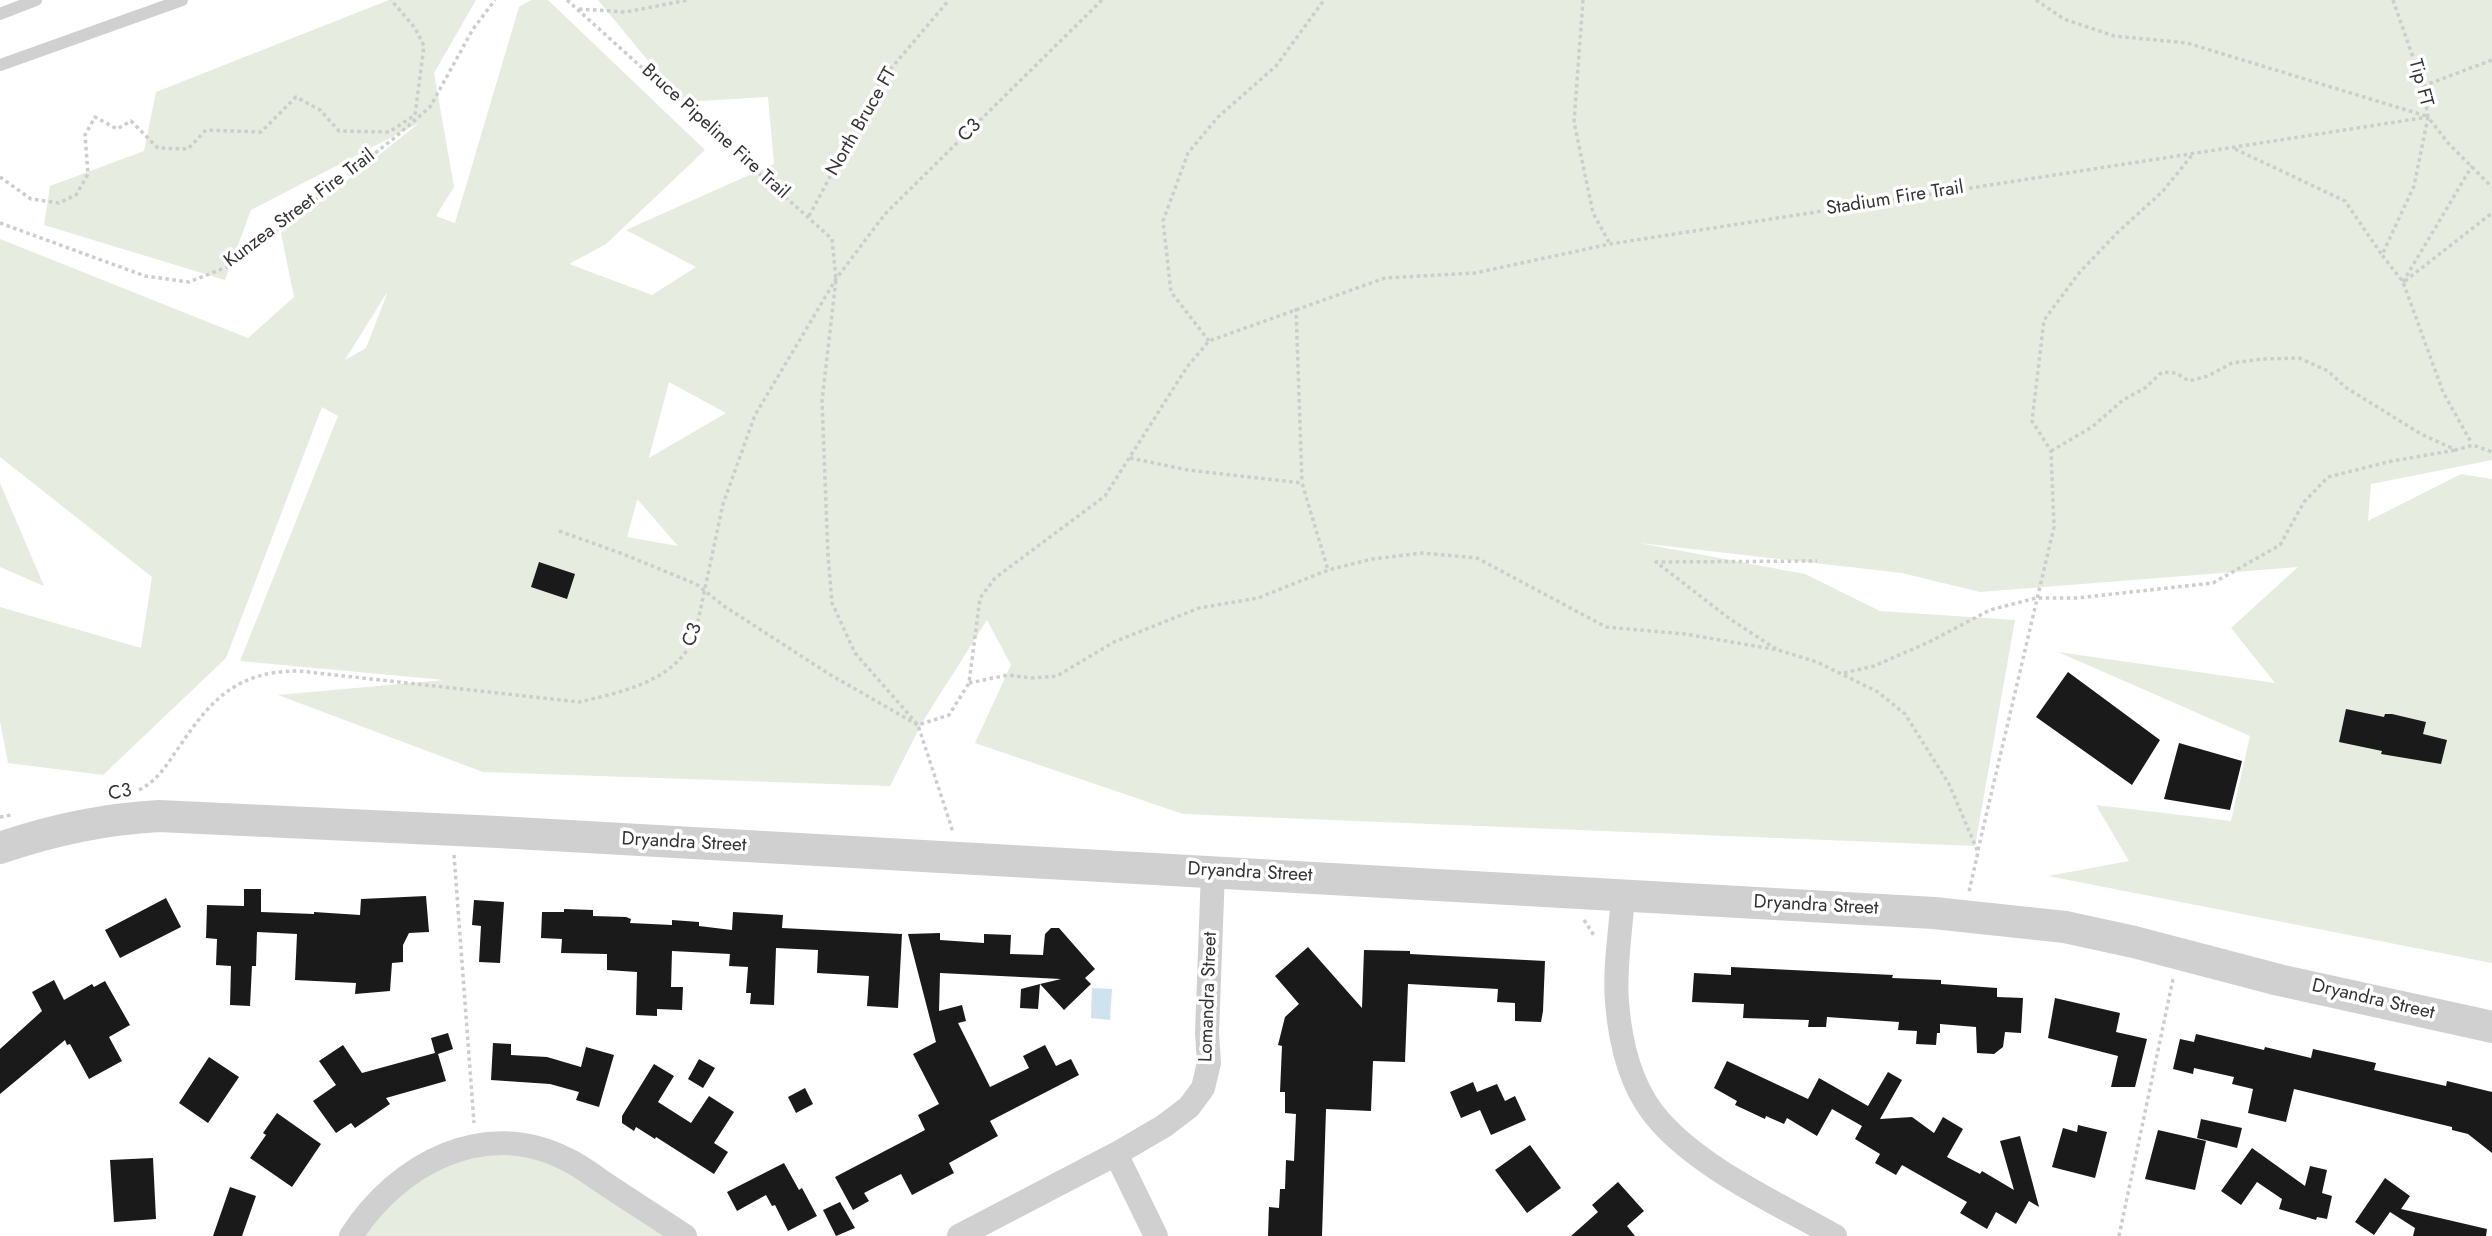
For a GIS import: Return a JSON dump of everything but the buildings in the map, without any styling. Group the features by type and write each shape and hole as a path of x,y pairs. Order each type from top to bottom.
{"street":[{"name":"Dryandra Street","path":"0,848 56,831 117,818 159,816 1213,871 1965,916 2065,927 2492,1027"},
{"name":"Lomandra Street","path":"959,1236 1164,1126 1189,1107 1203,1088 1209,1063 1207,1032 1213,871"},
{"path":"1623,895 1617,1000 1623,1039 1634,1079 1653,1113 1684,1145 1720,1170 1835,1236"},
{"path":"351,1236 381,1198 401,1179 427,1162 475,1145 514,1144 541,1149 568,1160 685,1236"},
{"path":"1116,1154 1156,1236"}],"lane":[{"path":"0,14 36,0"},
{"path":"0,65 182,0"}],"path":[{"path":"0,177 32,199 59,203 76,195 88,174 85,135 95,117 117,129 131,121 158,148 188,149 206,130 261,132 296,97 320,110 339,131 390,132 415,115 424,46 415,28 391,0"},
{"name":"Kunzea Street Fire Trail","path":"0,223 145,275 189,282 232,265 430,107 473,29 495,0"},
{"name":"Bruce Pipeline Fire Trail","path":"567,0 832,239 836,279 822,401 832,603 855,653 918,725"},
{"path":"577,9 626,12 688,0"},
{"name":"North Bruce FT","path":"809,216 883,78 949,0"},
{"name":"C3","path":"137,791 161,774 210,705 246,680 272,673 299,671 579,702 610,695 673,668 692,645 723,505 755,415 836,279 885,214 1102,0"},
{"path":"918,725 949,715 969,683 980,598 995,578 1105,496 1187,367 1209,341 1171,292 1163,221 1188,153 1218,117 1276,66 1324,0"},
{"path":"1583,0 1574,122 1593,213 1610,244"},
{"path":"2036,0 2064,19 2114,36 2188,43 2428,117 2414,186 2382,255"},
{"name":"Tip FT","path":"2393,0 2423,86 2428,117 2448,143 2492,187"},
{"path":"2423,86 2492,59"},
{"name":"Stadium Fire Trail","path":"1209,341 1385,278 1475,273 1610,244 2428,117"},
{"path":"2234,149 2345,201 2403,282 2443,392 2473,445"},
{"path":"1965,916 2054,527 2051,451 2032,421 2044,320 2079,273 2163,191 2195,152"},
{"path":"2403,282 2472,166"},
{"path":"2403,282 2492,213"},
{"path":"1296,308 1302,483 1328,570"},
{"path":"2051,451 2092,427 2162,372 2175,373 2189,381 2208,376 2232,363 2298,358 2328,372 2345,387 2420,434 2456,450"},
{"path":"1842,674 1874,666 1918,647 1990,610 2036,598 2077,598 2213,583 2280,545 2304,502 2328,477 2473,445 2492,452"},
{"path":"1130,458 1188,470 1302,483"},
{"path":"559,531 696,584 724,606 829,674 918,725 962,858"},
{"path":"969,683 1008,675 1031,678 1057,676 1114,642 1199,608 1258,598 1328,570 1372,559 1422,553 1477,558 1606,627 1685,634 1778,650 1817,662 1878,692 1905,714 1949,785 1978,852"},
{"path":"1778,650 1730,619 1656,562 1817,561"},
{"path":"0,817 14,814"},
{"path":"453,846 475,1145"},
{"path":"2119,1236 2175,970"}],"shaded area":[{"path":"389,0 476,0 434,73 454,187 436,216 455,223 519,7 531,0 548,0 705,150 606,244 569,264 652,295 696,267 626,230 774,164 768,97 682,102 598,0 2492,0 2492,460 2371,484 2368,521 2461,474 2492,479 2492,963 2048,876 2129,861 2096,805 2231,821 2250,736 2058,652 2275,683 2231,628 2298,567 1980,592 1902,573 1639,543 1805,574 1880,611 2015,620 1975,846 1183,814 975,743 1011,665 987,620 923,721 890,786 483,772 278,695 444,680 240,661 338,416 322,407 226,658 103,775 8,763 0,721 0,607 141,648 152,577 0,457 0,239 248,338 294,297 281,233 419,123 251,210 225,280 44,225 50,186 144,151 156,92","holes":["386,294 366,348 345,360","669,382 726,413 649,458","638,500 678,546 627,537"]},
{"path":"0,483 44,586 0,567"},
{"path":"514,1144 685,1236 351,1236 401,1179"}],"water":[{"path":"1092,988 1112,989 1110,1020 1091,1018"}]}
